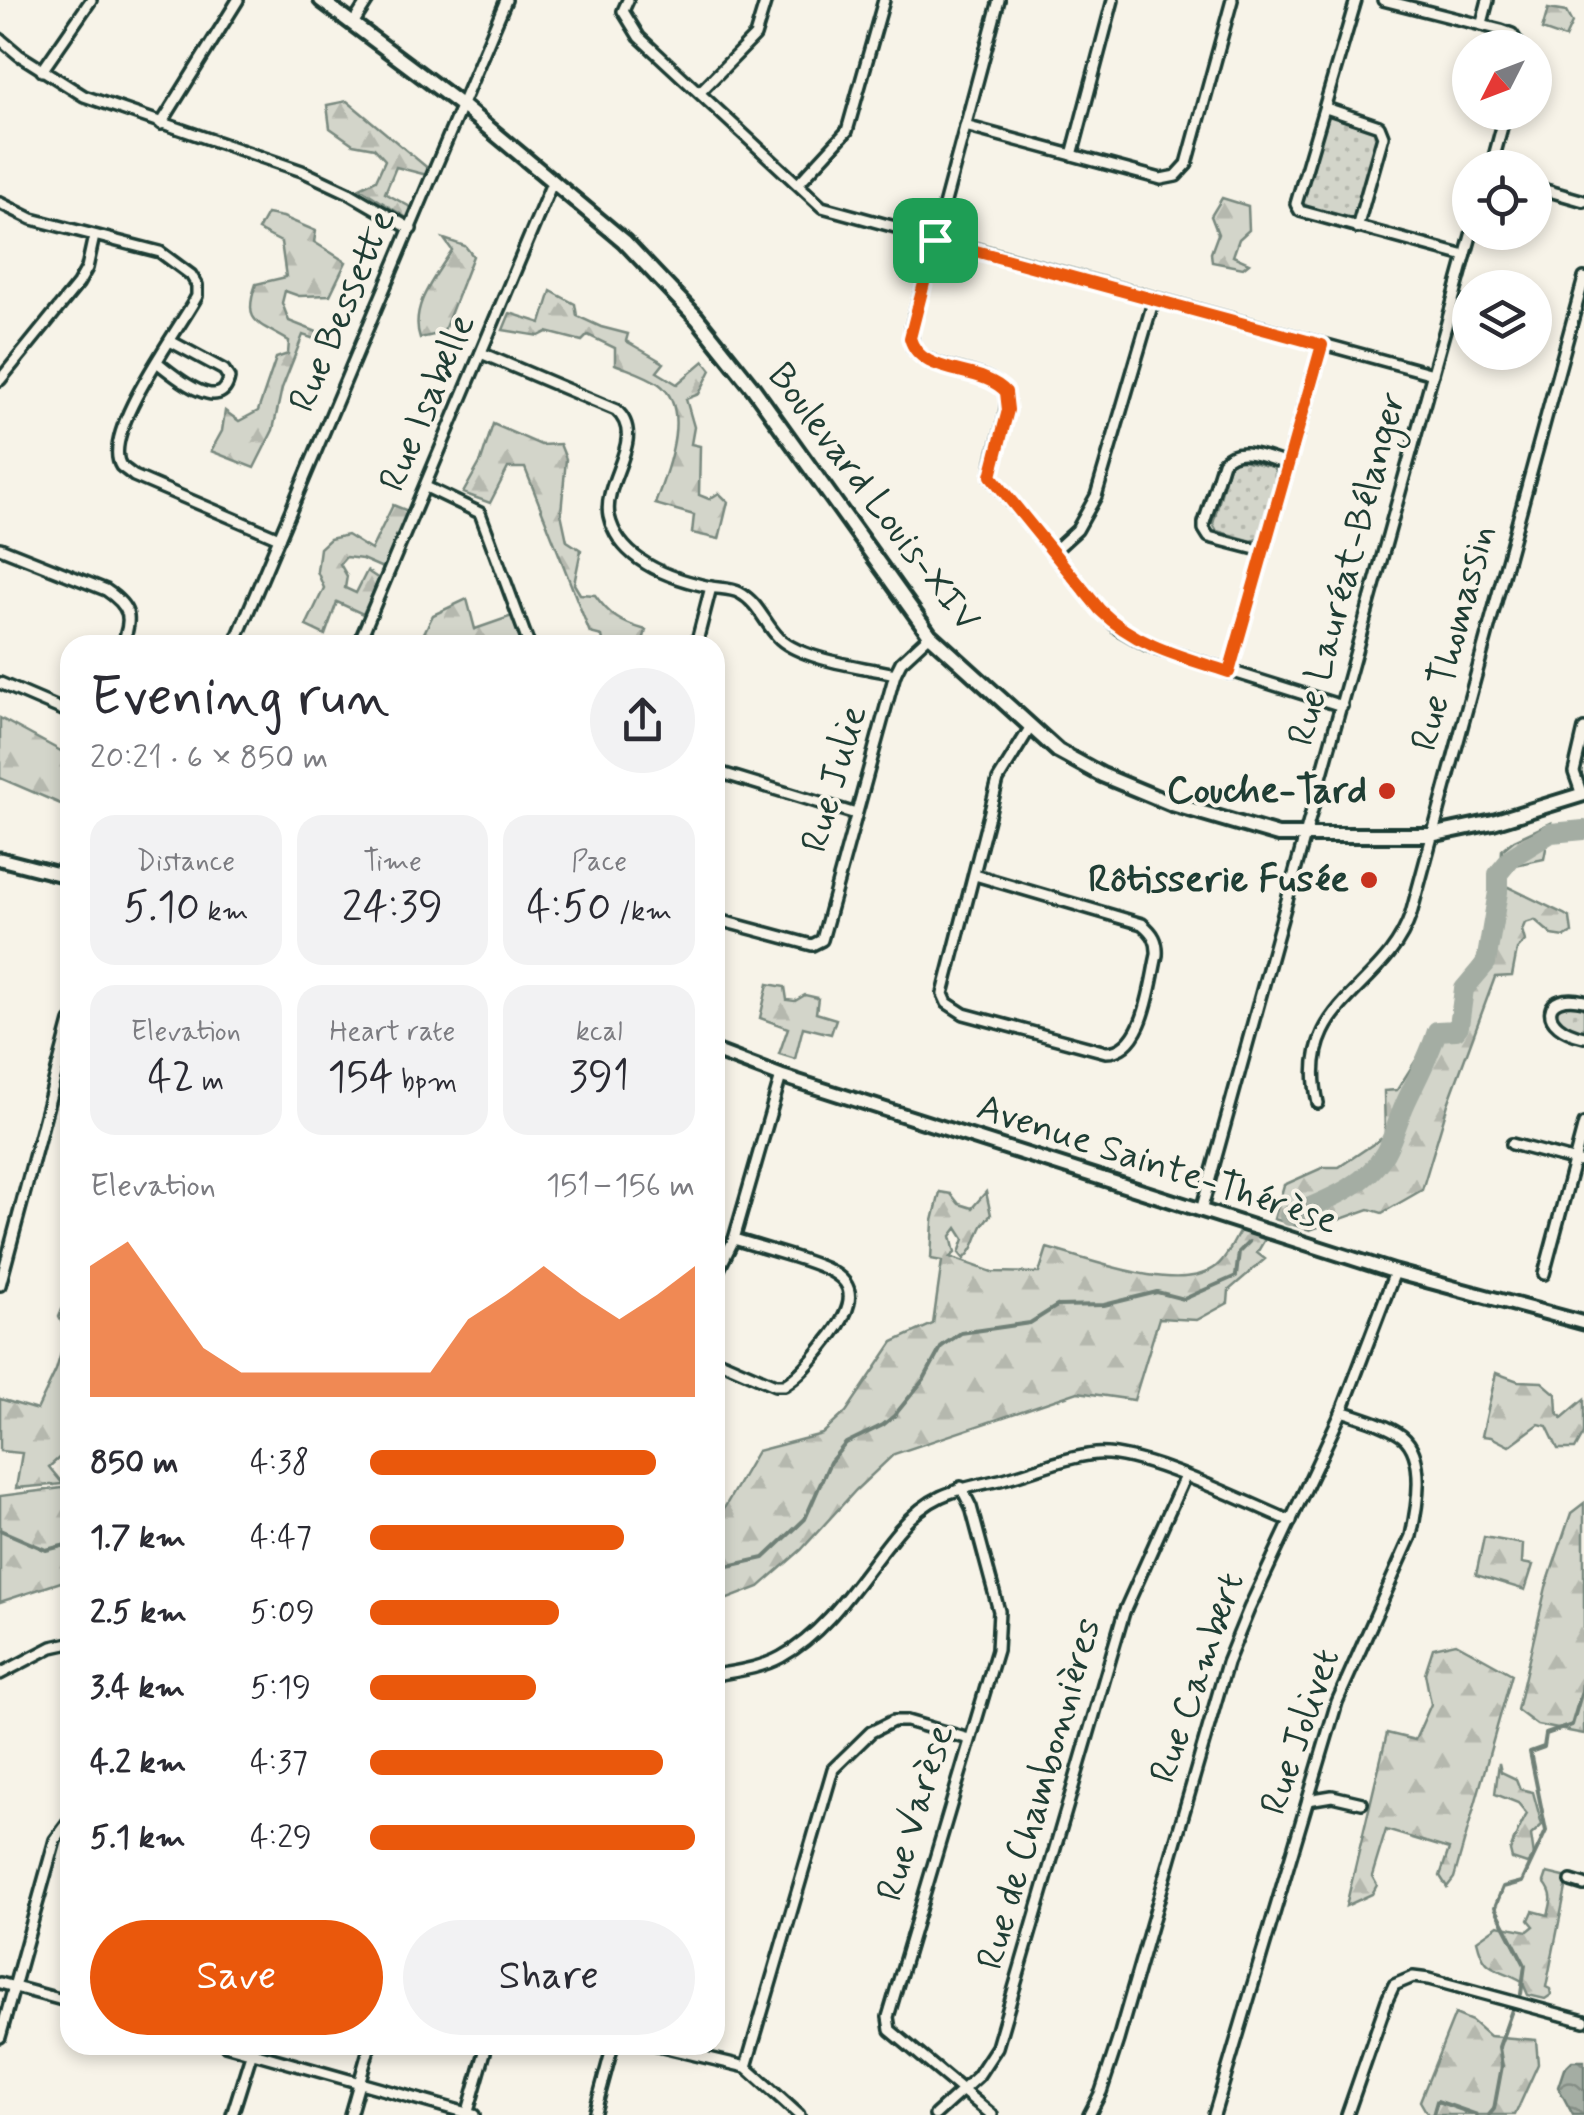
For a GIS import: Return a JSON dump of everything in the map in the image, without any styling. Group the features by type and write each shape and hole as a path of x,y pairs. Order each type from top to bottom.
{"main road":[{"name":"Boulevard Louis-XIV","path":"321,0 462,105 624,240 697,318 765,404 930,635 1058,751 1102,775 1172,804 1278,835 1431,835 1493,822 1583,795"}],"street":[{"path":"42,71 91,0"},
{"path":"161,124 238,0"},
{"path":"354,22 368,0"},
{"name":"Rue Bessette","path":"238,635 506,0"},
{"path":"628,0 623,11 631,28 822,207 1433,374"},
{"path":"700,92 755,36 766,0"},
{"path":"800,183 847,131 884,0"},
{"path":"999,0 912,329 912,348 930,362 990,378 1006,392 1008,410 991,476 1119,629 1147,646 1342,706"},
{"path":"1072,155 1113,0"},
{"path":"966,126 1161,180 1182,172 1232,0"},
{"path":"1356,0 1296,204 1300,211 1465,256"},
{"path":"1383,0 1501,30"},
{"path":"1482,23 1488,0"},
{"path":"0,39 84,96 302,171 349,192 410,229"},
{"path":"1326,108 1379,126 1383,136 1357,228"},
{"name":"Rue Isabelle","path":"362,635 552,182"},
{"path":"1552,193 1584,202"},
{"path":"0,202 32,218 160,252 180,263 191,275 197,285 197,296 157,362 120,436 118,456 122,466 134,476 279,538"},
{"path":"0,380 78,284 87,268 94,236"},
{"name":"Rue Lauréat-Bélanger","path":"1201,1210 1467,250"},
{"name":"Rue Thomassin","path":"1318,1104 1312,1075 1326,1026 1342,1002 1391,956 1403,938 1584,278"},
{"path":"1053,552 1077,530 1096,496 1154,299"},
{"path":"157,362 185,384 212,395 227,388 229,378 224,370 170,341"},
{"path":"1229,672 1322,345"},
{"path":"482,353 616,410 625,418 630,433 608,500 614,530 639,558 654,568 744,595 791,647 895,674"},
{"path":"1263,551 1210,537 1204,523 1228,455 1238,451 1288,464"},
{"path":"426,487 480,513 525,635"},
{"path":"0,548 106,590 121,600 131,620 126,635"},
{"path":"699,635 711,587"},
{"name":"Rue Julie","path":"725,923 812,946 822,940 895,674 901,662 930,635"},
{"path":"0,683 60,709"},
{"path":"975,875 1142,924 1150,930 1158,945 1157,955 1138,1030 1122,1048 1106,1052 964,1014 946,1002 943,994 998,780 1030,728"},
{"path":"1583,795 1574,772 1584,729"},
{"path":"725,774 856,814"},
{"path":"0,859 60,874"},
{"path":"1584,1001 1566,998 1557,1001 1551,1010 1551,1020 1557,1028 1584,1038"},
{"name":"Avenue Sainte-Thérèse","path":"725,1055 1395,1272 1584,1323"},
{"path":"0,1285 60,1060"},
{"path":"725,1258 734,1240 781,1076"},
{"path":"1544,1274 1579,1162 1584,1124"},
{"path":"1512,1144 1579,1162"},
{"path":"725,1363 775,1385 784,1385 817,1354 848,1307 850,1294 830,1268 734,1240"},
{"name":"Rue Cambert","path":"1089,2115 1102,2092 1118,2040 1227,1663 1342,1411 1395,1272"},
{"name":"Rue Jolivet","path":"1214,2115 1336,1702 1411,1536 1415,1518 1414,1452 1403,1437 1342,1411"},
{"path":"725,1673 760,1666 801,1644 916,1512 961,1486 1101,1454 1121,1455 1185,1476 1291,1521"},
{"name":"Rue de Chambonnières","path":"935,2115 987,2065 997,2046 1124,1612 1185,1476"},
{"name":"Rue Varèse","path":"961,1486 971,1507 999,1612 997,1650 888,2017 890,2030 992,2115"},
{"path":"0,1674 60,1645"},
{"path":"746,2067 833,1769 870,1732 893,1721 907,1721 969,1739"},
{"path":"1308,1800 1332,1796 1362,1803"},
{"path":"0,2037 54,1840 60,1832"},
{"path":"1572,1881 1584,1885"},
{"path":"1347,2115 1394,1985 1413,1977 1584,2022"},
{"path":"0,1983 60,1999"},
{"path":"232,2115 250,2055"},
{"path":"271,2055 470,2114 485,2055"},
{"path":"350,2115 367,2055"},
{"path":"594,2115 610,2055"},
{"path":"696,2055 746,2067 799,2115"}],"green space":[{"path":"1548,9 1566,12 1572,23 1565,38 1552,30 1542,30"},
{"path":"347,101 430,170 427,175 396,167 385,193 414,209 408,219 360,188 376,180 385,160 374,148 353,144 330,128 327,105"},
{"path":"1326,108 1379,126 1383,136 1357,228 1300,211 1297,194"},
{"path":"1222,198 1248,206 1249,230 1239,239 1233,256 1249,263 1243,268 1212,262 1218,234 1211,216"},
{"path":"267,214 316,231 314,242 346,262 330,295 299,296 285,291 282,303 289,321 322,334 323,342 303,335 282,388 273,430 254,468 211,451 222,431 225,411 239,421 258,411 276,358 288,354 289,341 261,325 252,315 256,284 286,277 281,242 258,230"},
{"path":"444,239 465,246 473,256 443,333 420,338 421,303 452,250"},
{"path":"551,291 575,304 577,316 628,334 626,341 664,363 657,372 677,384 704,361 711,370 699,394 686,399 694,427 691,444 700,446 699,495 709,499 719,493 728,502 719,539 692,533 694,515 655,504 676,425 669,395 659,384 615,364 615,348 588,335 582,341 547,332 539,336 503,330 510,313 541,323"},
{"path":"493,424 541,445 560,444 566,459 561,513 567,541 581,550 574,584 580,594 595,595 617,618 646,630 645,635 590,633 525,468 508,468 490,503 463,493 481,461"},
{"path":"1238,459 1273,467 1278,475 1259,538 1252,541 1217,531 1213,524 1230,461"},
{"path":"393,505 408,511 385,569 346,557 340,564 347,576 345,588 356,593 367,571 379,579 363,614 337,602 325,635 306,626 324,588 317,571 320,548 330,539 347,535 371,550"},
{"path":"467,599 475,629 512,616 519,635 423,635 433,615"},
{"path":"0,718 60,751 60,804 0,778"},
{"path":"1551,823 1544,859 1501,868 1502,850"},
{"path":"1504,885 1570,918 1572,933 1565,937 1552,935 1535,920 1525,923 1525,941 1517,950 1512,976 1495,977 1448,1104 1422,1190 1382,1213 1369,1209 1310,1230 1274,1219 1284,1185 1324,1167 1339,1167 1385,1136 1384,1091 1397,1090 1434,1032 1457,1017 1459,986 1481,954 1498,892"},
{"path":"768,984 785,987 787,1000 795,1001 805,995 818,998 816,1013 836,1019 831,1034 803,1027 795,1059 779,1054 788,1028 760,1018"},
{"path":"1557,1001 1584,1001 1584,1037 1551,1020"},
{"path":"940,1192 951,1194 959,1204 972,1208 986,1192 991,1215 964,1259 959,1253 964,1239 957,1228 951,1236 955,1253 950,1257 992,1272 1039,1273 1047,1248 1132,1272 1198,1275 1218,1265 1241,1229 1265,1239 1257,1253 1265,1259 1229,1290 1228,1303 1197,1320 1159,1318 1134,1400 1078,1392 894,1454 801,1550 759,1587 725,1600 725,1507 757,1451 822,1434 846,1412 893,1342 933,1324 942,1261 931,1259 933,1221"},
{"path":"60,1357 60,1457 49,1467 60,1484 16,1488 22,1453 0,1451 0,1399 37,1410"},
{"path":"1496,1373 1518,1381 1542,1382 1556,1394 1557,1411 1562,1418 1584,1399 1584,1433 1575,1449 1558,1449 1547,1426 1539,1424 1509,1446 1482,1436"},
{"path":"60,1488 60,1582 0,1602 0,1496"},
{"path":"1584,1503 1584,1734 1537,1725 1517,1710 1546,1587 1571,1513"},
{"path":"1484,1537 1523,1544 1522,1563 1533,1565 1525,1590 1476,1575"},
{"path":"1456,1643 1512,1674 1454,1878 1447,1887 1440,1876 1449,1849 1386,1830 1372,1876 1377,1885 1372,1894 1346,1906 1387,1733 1415,1740 1431,1704 1425,1673 1433,1648"},
{"path":"1499,1763 1501,1772 1516,1779 1520,1789 1533,1792 1542,1825 1531,1835 1534,1856 1527,1864 1512,1859 1510,1851 1527,1814 1518,1803 1495,1794"},
{"path":"1547,1873 1568,1878 1546,1987 1551,1995 1545,1999 1528,1995 1522,1981 1488,1964 1477,1940 1498,1925 1528,1931 1534,1926 1529,1920 1533,1911 1548,1915 1551,1898 1544,1882"},
{"path":"1455,2014 1472,2021 1489,2036 1536,2040 1538,2064 1515,2115 1428,2115 1420,2101"}],"water":[{"path":"1572,2061 1584,2061 1584,2115 1573,2115 1558,2087 1564,2069"}],"waterway":[{"path":"1289,1216 1355,1184 1385,1153 1437,1031 1456,1030 1459,1026 1464,989 1486,963 1498,874 1512,857 1551,833 1584,830"},
{"path":"725,1567 764,1558 805,1519 830,1462 846,1443 894,1416 924,1379 942,1346 961,1333 1030,1323 1057,1306 1104,1305 1157,1292 1184,1299 1236,1276 1239,1252 1249,1242"},
{"path":"0,1530 46,1550 60,1546"},
{"path":"1521,1994 1525,1965 1495,1907 1503,1887 1522,1882 1546,1831 1530,1752 1544,1747 1546,1734 1572,1725 1584,1669"},
{"path":"1489,2115 1494,2109 1502,2066 1499,2047 1513,2007"},
{"path":"1433,2115 1437,2101 1477,2115"}],"place":[{"name":"Couche-Tard","path":"1387,791"},
{"name":"Rôtisserie Fusée","path":"1369,880"}],"route":[{"path":"935,240 1322,345 1229,672 1147,646 1119,629 991,476 1008,410 1006,392 990,378 930,362 912,348 910,338 935,240"}]}
